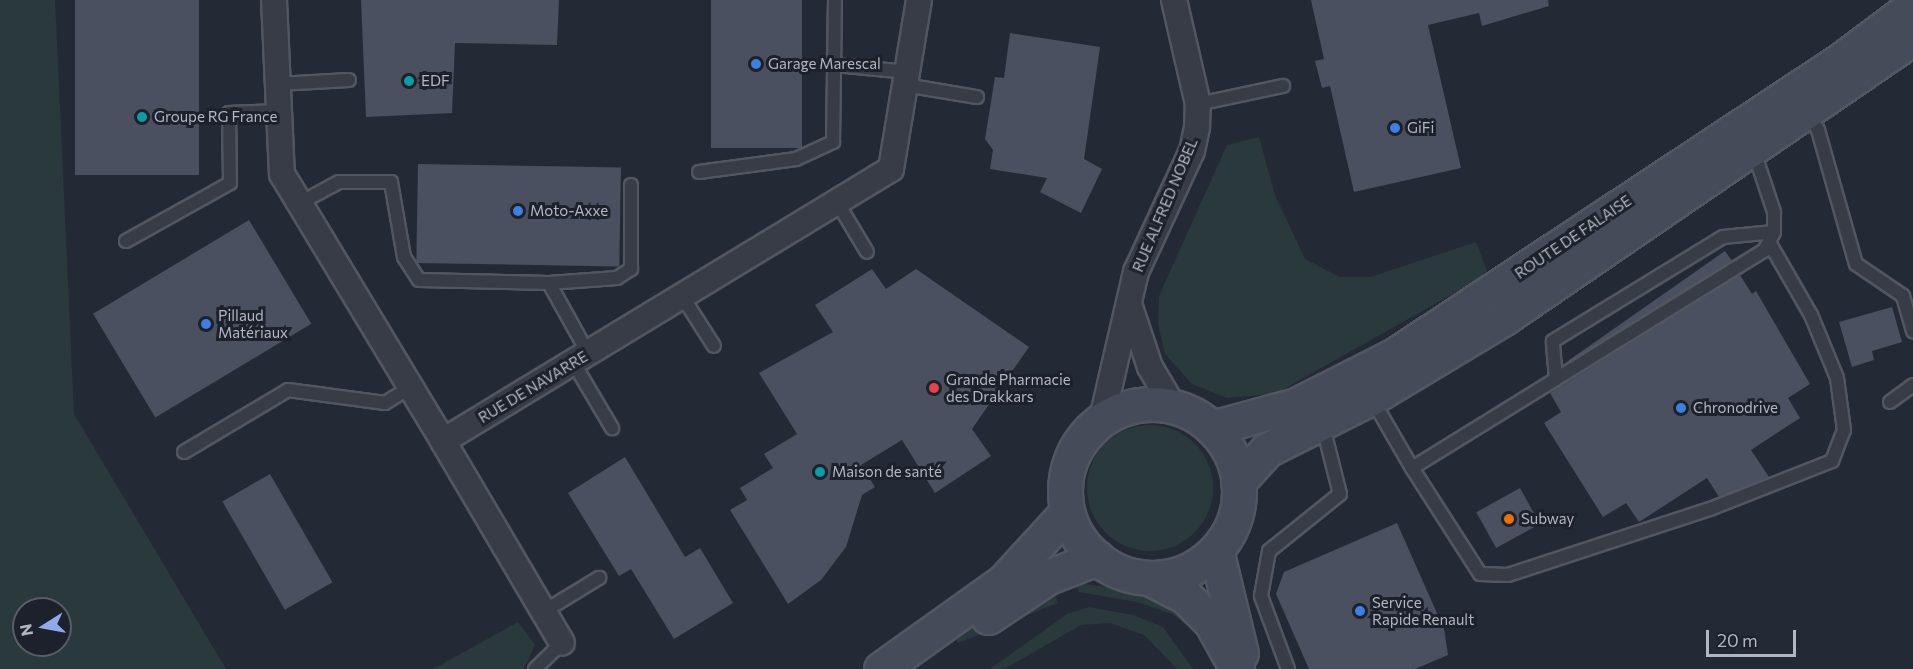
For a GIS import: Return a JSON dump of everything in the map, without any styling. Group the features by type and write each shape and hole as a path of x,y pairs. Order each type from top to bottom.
{"main road":[{"name":"ROUTE DE FALAISE","path":"1212,428 1296,405 1395,355 1841,60 1913,6"},
{"name":"ROUTE DE FALAISE","path":"1238,482 1267,450 1371,398 1504,318 1913,38"},
{"path":"1149,578 1181,572 1216,550 1234,514 1238,482 1225,444 1212,428 1173,406 1124,408 1102,419 1083,437 1070,460 1065,486 1067,512 1078,537 1096,558 1121,572 1149,578 1195,605 1218,629 1237,669"},
{"path":"881,669 1004,580 1067,512"},
{"path":"1216,550 1245,669"},
{"path":"915,669 1048,577 1096,558"}],"street":[{"path":"274,0 282,174 562,643"},
{"name":"RUE DE NAVARRE","path":"443,441 891,169 920,0"},
{"name":"RUE ALFRED NOBEL","path":"1102,419 1130,305 1150,237 1192,150 1198,104 1174,0"},
{"path":"1130,305 1150,367 1173,406"}],"lane":[{"path":"699,172 796,159 832,142 836,65 835,0"},
{"path":"836,65 907,79 977,97"},
{"path":"278,84 349,80"},
{"path":"1198,104 1283,86"},
{"path":"126,242 230,183 229,113 279,111"},
{"path":"1808,111 1818,130 1856,264 1903,296 1913,332"},
{"path":"1412,468 1764,251 1772,237 1773,212 1752,148"},
{"path":"300,203 339,182 391,182 404,257 419,280 549,283 617,278 631,269 631,185"},
{"path":"837,202 867,252"},
{"path":"1556,379 1553,341 1723,237 1772,237"},
{"path":"1371,398 1412,468 1480,574 1508,575 1710,509 1832,461 1844,430 1837,378 1811,315 1772,237"},
{"path":"549,283 612,428"},
{"path":"682,296 714,346"},
{"path":"1890,402 1913,385"},
{"path":"184,452 288,390 386,403 411,387"},
{"path":"1288,669 1261,596 1269,551 1340,494 1322,422"},
{"path":"543,612 599,578"},
{"path":"535,669 562,643"}],"shaded area":[{"path":"0,0 55,0 74,414 226,669 0,669"},
{"path":"1259,137 1275,195 1305,259 1340,277 1370,277 1476,242 1488,274 1275,394 1227,398 1192,384 1165,354 1158,324 1159,296 1227,145"},
{"path":"1150,425 1174,429 1195,443 1209,464 1213,488 1209,512 1195,533 1174,547 1150,551 1126,547 1105,533 1091,512 1087,488 1091,464 1105,443 1126,429"},
{"path":"1075,583 1152,592 1198,618 1188,626 1172,614 1137,602 1079,592"},
{"path":"1052,588 1058,603 958,643 952,628"},
{"path":"1089,607 1133,615 1163,627 1193,669 1177,669 1144,635 1110,623 1081,625 1004,669 990,669 1067,614"},
{"path":"518,622 535,645 524,669 433,669"}],"building":[{"path":"75,0 199,0 199,175 75,175"},
{"name":"EDF","path":"361,0 559,0 557,45 455,43 452,113 366,117"},
{"name":"Garage Marescal","path":"711,0 802,0 802,148 711,148"},
{"name":"GiFi","path":"1311,0 1548,0 1549,6 1482,26 1479,13 1428,25 1461,168 1354,192 1330,86 1322,88 1315,61 1324,59"},
{"path":"1010,33 1100,47 1084,159 1102,169 1081,213 1040,192 1047,178 990,169 993,150 985,139 995,77 1004,78"},
{"name":"Moto-Axxe","path":"418,164 621,168 619,267 416,263"},
{"name":"Pillaud Matériaux","path":"249,220 311,324 155,417 93,314"},
{"path":"1725,251 1732,261 1575,370 1569,361"},
{"path":"872,269 886,289 916,269 1029,347 972,429 991,456 935,493 902,440 861,465 875,487 862,495 846,547 821,580 788,604 730,510 747,500 740,488 773,468 764,454 797,434 759,373 833,332 815,305"},
{"name":"Chronodrive","path":"1740,275 1752,294 1756,291 1810,384 1788,398 1800,418 1751,450 1769,477 1719,497 1707,478 1639,522 1626,503 1603,517 1544,423 1561,412 1550,393"},
{"path":"1892,307 1902,342 1872,351 1874,360 1852,367 1839,322"},
{"path":"625,457 685,557 700,548 733,603 674,639 631,569 619,576 568,493"},
{"path":"270,474 332,582 285,610 222,502"},
{"name":"Subway","path":"1520,488 1540,524 1496,548 1476,512"},
{"name":"Service Rapide Renault","path":"1397,523 1444,629 1448,655 1415,669 1309,669 1276,594 1284,572"}],"place":[{"name":"Garage Marescal","path":"756,64"},
{"name":"EDF","path":"409,81"},
{"name":"Groupe RG France","path":"142,117"},
{"name":"GiFi","path":"1395,128"},
{"name":"Moto-Axxe","path":"518,211"},
{"name":"Pillaud Matériaux","path":"206,324"},
{"name":"Grande Pharmacie des Drakkars","path":"934,388"},
{"name":"Chronodrive","path":"1681,408"},
{"name":"Maison de santé","path":"820,472"},
{"name":"Subway","path":"1509,519"},
{"name":"Service Rapide Renault","path":"1360,611"}]}
